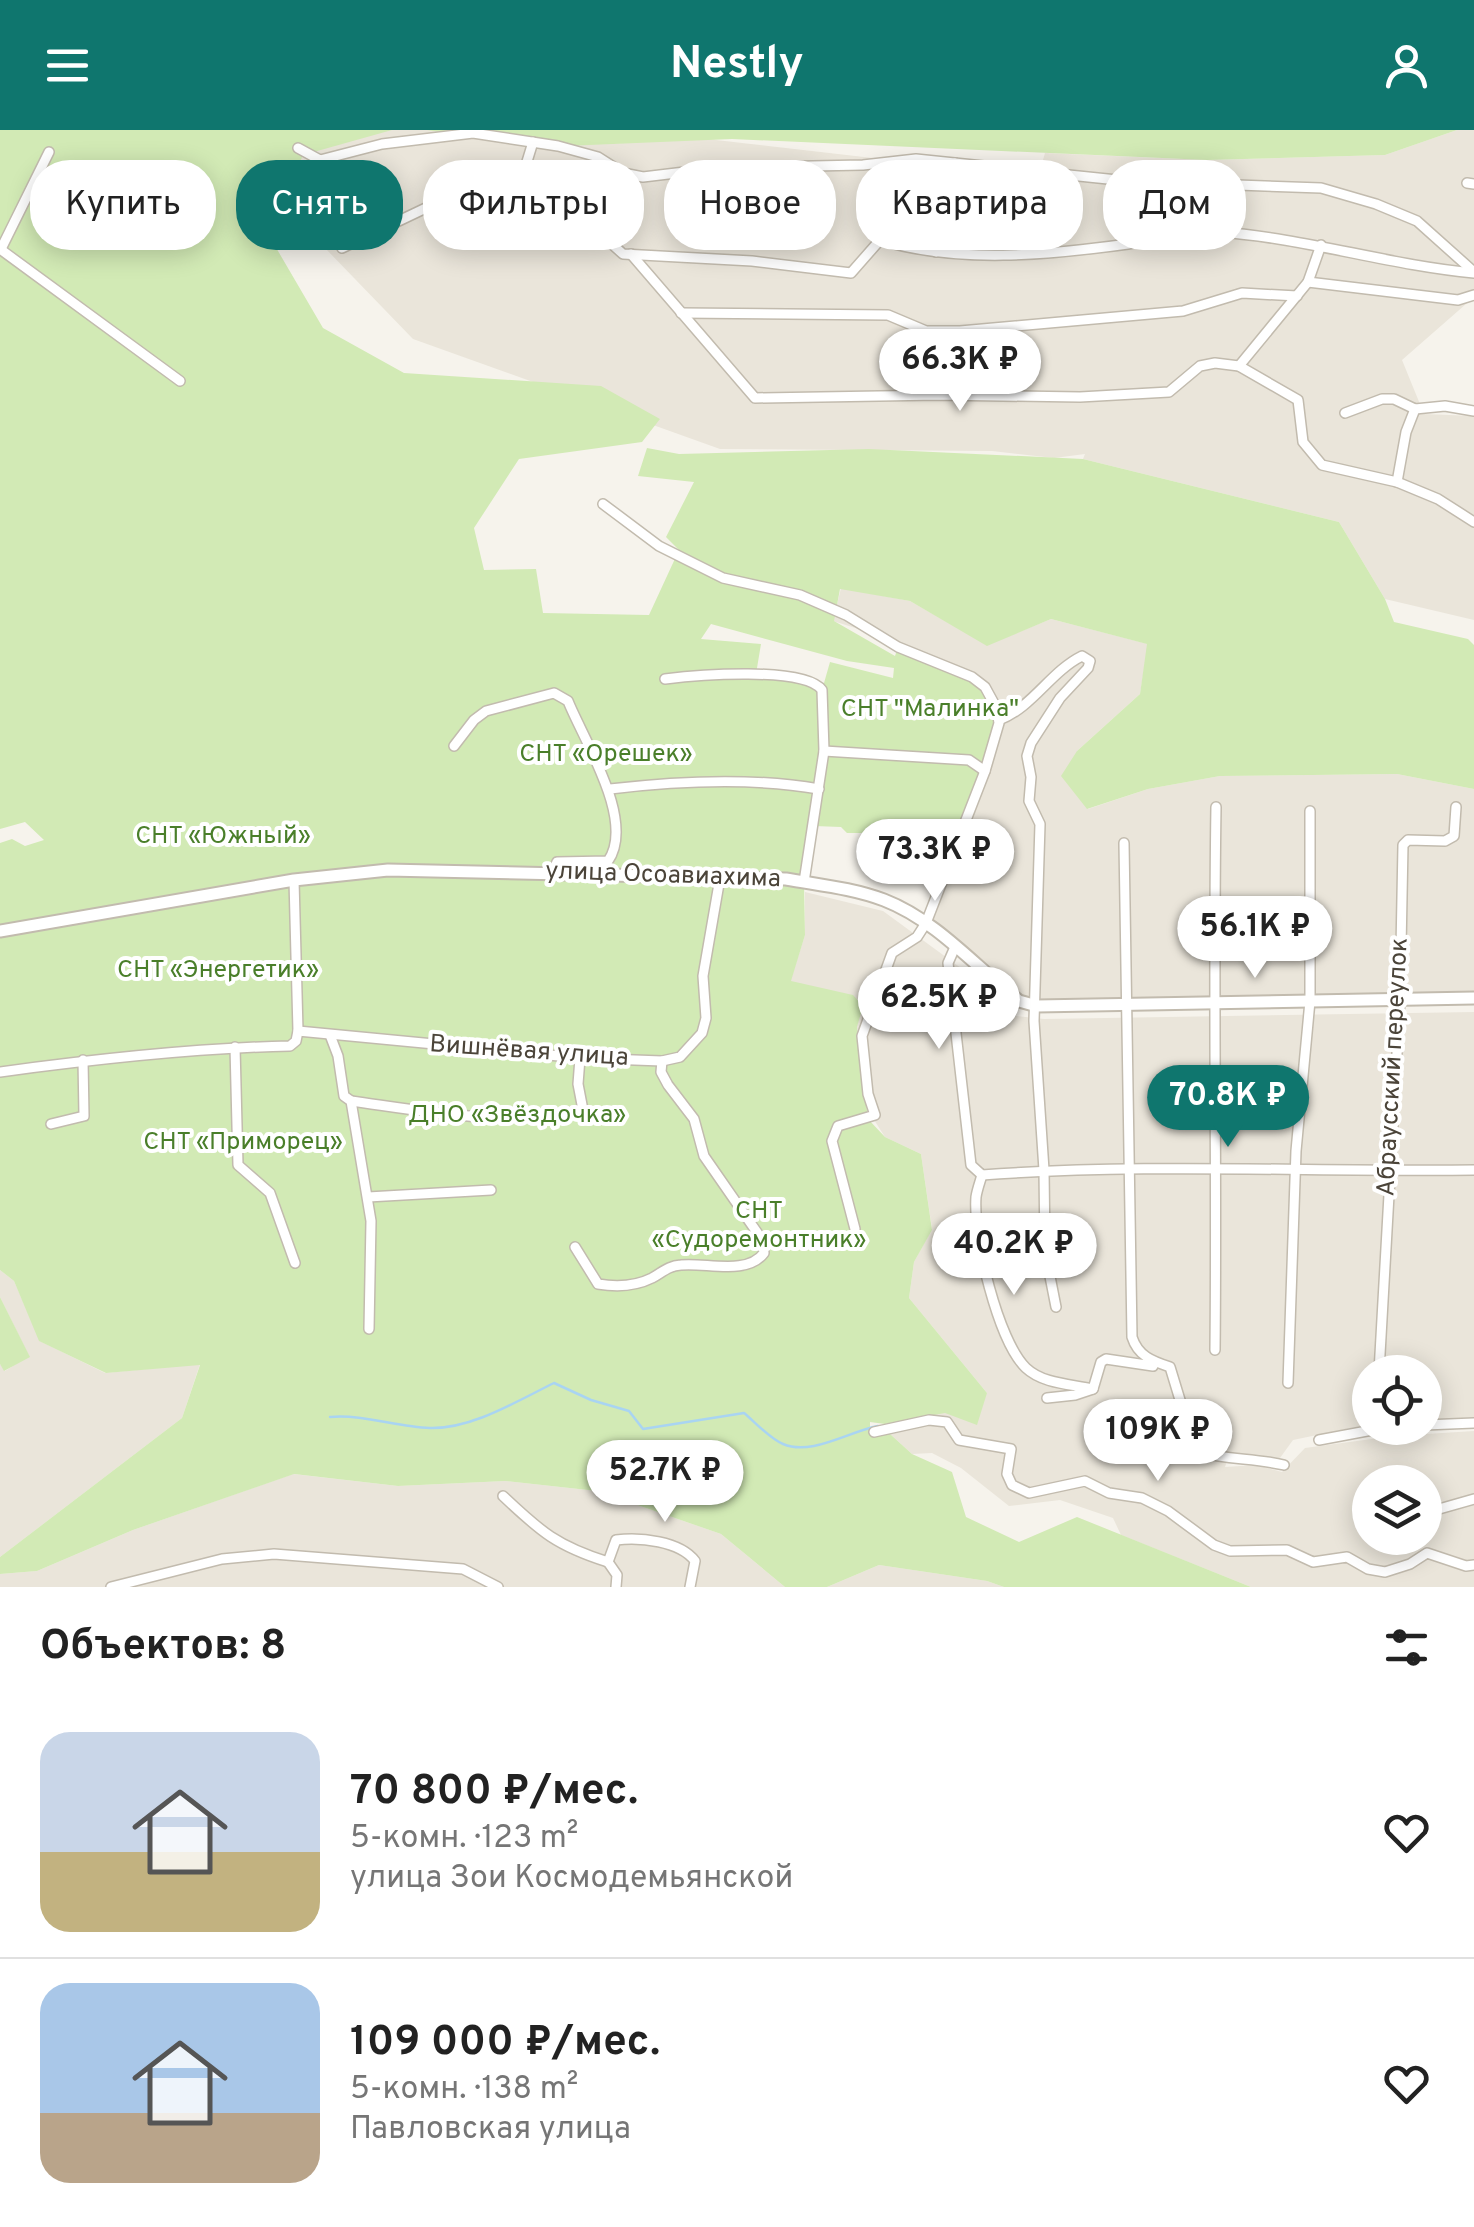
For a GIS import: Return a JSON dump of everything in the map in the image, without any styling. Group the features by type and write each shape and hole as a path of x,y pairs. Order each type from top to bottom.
{"street":[{"path":"298,148 320,160 382,144 474,133 598,157 623,174 643,177 718,168 856,165"},
{"path":"527,160 532,142"},
{"path":"49,152 0,249 180,380"},
{"path":"901,160 932,160"},
{"path":"1083,176 1321,188 1417,221 1474,273"},
{"path":"619,250 623,254 752,261 851,273 880,240 912,250 1009,254 1079,250 1215,232 1322,245 1474,273"},
{"path":"1239,366 1308,282 1322,245"},
{"path":"631,254 755,398 938,394 1080,397 1169,392 1200,366 1215,362 1239,366 1298,400 1303,442 1322,465 1397,482 1438,499 1474,522"},
{"path":"1308,282 1458,300 1474,295"},
{"path":"681,313 888,315 926,330 960,331 1184,311 1242,293 1297,296"},
{"path":"1345,413 1382,398 1415,409 1445,406 1474,411"},
{"path":"1397,482 1406,432 1415,409"},
{"path":"603,504 658,546 723,578 800,595 846,615 898,646 972,676 985,687 998,710 986,772 926,922 917,937 892,953 862,1036 868,1094 875,1115 838,1126 832,1141 855,1229"},
{"path":"998,720 1030,701 1071,662 1082,656 1090,661 1060,698 1027,756 1031,777 1029,801 1040,824 1034,1022 1044,1170 1044,1251 1056,1307"},
{"path":"665,679 752,674 807,678 822,690 824,751 804,882"},
{"path":"454,746 474,720 486,712 554,694 568,701 584,742 610,789 616,822 615,852 608,861 557,862 553,872"},
{"path":"824,751 969,760 986,772"},
{"path":"610,789 723,782 792,784 819,790"},
{"path":"1215,1350 1217,1169 1212,1002 1216,807"},
{"name":"Абраусский переулок","path":"1380,1355 1400,1000 1403,845 1408,840 1445,841 1454,836 1456,807"},
{"path":"1288,1382 1296,1172 1310,1001 1310,811"},
{"path":"1124,844 1132,1338 1136,1349 1170,1367 1199,1452 1227,1460 1258,1459 1284,1465"},
{"name":"улица Осоавиахима","path":"0,932 294,880 388,870 804,882 849,889 887,901 926,922 1019,1001 1037,1006"},
{"name":"Вишнёвая улица","path":"298,1031 580,1058 662,1061 688,1051 702,1033 706,1018 704,976 720,878"},
{"path":"0,1072 83,1060 290,1046 298,1031 294,880"},
{"path":"956,947 948,963 971,1166 982,1175 1130,1168 1296,1172 1474,1170"},
{"path":"1037,1006 1474,998"},
{"path":"330,1035 338,1056 344,1096 351,1101 498,1120 526,1120 583,1110 578,1084 580,1058"},
{"path":"235,1047 238,1165 270,1192 295,1263"},
{"path":"51,1124 84,1116 83,1060"},
{"path":"575,1247 598,1284 614,1287 641,1282 667,1267 738,1265 759,1260 764,1253 762,1242 704,1156 694,1119 668,1085 662,1061"},
{"path":"351,1101 368,1197 369,1329"},
{"path":"982,1175 976,1196 986,1275 1015,1352 1025,1367 1041,1379 1093,1388"},
{"path":"368,1197 491,1190"},
{"path":"1093,1388 1100,1362 1106,1359 1152,1366 1155,1362"},
{"path":"1047,1398 1075,1395 1093,1388"},
{"path":"874,1432 929,1420 948,1422 959,1440 1010,1449 1007,1474 1012,1485 1029,1493 1084,1481 1109,1493 1142,1498 1168,1511 1214,1545 1230,1551 1287,1550 1313,1562 1346,1557 1368,1569 1385,1572 1410,1564 1426,1552 1474,1566"},
{"path":"1442,1424 1474,1423"},
{"path":"1319,1440 1352,1435"},
{"path":"503,1496 537,1528 569,1549 608,1562 617,1576 616,1587"},
{"path":"1442,1509 1474,1499"},
{"path":"608,1562 616,1540 630,1538 680,1548 696,1561 690,1587"},
{"path":"112,1587 222,1559 274,1554 463,1569 498,1587"}],"shaded area":[{"path":"288,130 629,130 890,160 856,160 856,250 1083,250 1083,160 1043,160 1045,153 1207,160 1385,155 1457,130 1474,130 1474,297 1402,360 1424,414 1474,416 1474,620 1385,599 1339,522 1083,459 1085,454 1054,458 992,451 720,449 413,339 327,250 403,250 403,160 297,160"},
{"path":"841,588 910,601 987,645 1051,619 1148,644 1140,694 1077,751 1088,809 1148,789 1220,776 1397,774 1474,789 1474,994 1059,1001 1029,998 1010,989 931,919 983,791 1004,724 993,695 976,675 897,641 833,621"},
{"path":"805,892 883,911 965,971 1016,1016 1044,1019 1474,1012 1474,1419 1442,1420 1442,1355 1352,1355 1352,1428 1293,1440 1280,1458 1229,1455 1225,1467 1256,1465 1282,1472 1305,1448 1352,1442 1352,1445 1442,1445 1442,1433 1474,1431 1474,1587 1251,1587 1121,1535 1113,1518 1060,1500 1009,1506 961,1468 932,1453 912,1454 890,1434 894,1422 945,1412 987,1393 909,1298 914,1262 932,1229 921,1154 885,1137 867,1109 857,1027 790,982 805,935"},
{"path":"0,1270 14,1281 40,1341 105,1373 200,1364 182,1418 0,1557 0,1364 5,1371 29,1356 0,1297"},
{"path":"293,1474 398,1486 505,1481 597,1491 721,1534 785,1587 0,1587 0,1574 37,1571 133,1530"},
{"path":"879,1565 987,1581 1004,1587 827,1587"}],"green space":[{"path":"0,130 392,130 303,155 301,160 236,160 236,250 277,250 323,328 404,373 601,386 660,419 642,442 519,459 474,528 484,570 536,569 543,613 649,615 679,550 666,537 694,482 638,476 647,448 679,454 869,449 1083,459 1339,522 1385,599 1394,622 1468,639 1474,645 1474,789 1397,774 1220,776 1148,789 1087,809 1061,776 1077,751 1140,694 1147,644 1051,619 987,646 910,601 840,589 834,621 895,656 898,647 985,687 999,723 956,846 911,833 847,833 841,827 814,826 804,882 805,935 791,981 853,995 863,1006 857,1027 868,1119 885,1137 921,1154 932,1230 914,1262 909,1298 987,1393 977,1425 945,1413 885,1424 870,1422 870,1434 890,1434 912,1454 952,1472 966,1517 1019,1542 1077,1517 1251,1587 1004,1587 879,1565 827,1587 785,1587 721,1534 597,1491 505,1481 398,1486 294,1474 133,1530 37,1571 0,1574 0,1557 182,1418 200,1365 106,1373 39,1341 14,1281 0,1270 0,843 12,839 25,846 44,840 25,822 0,829","holes":["711,624 847,661 894,668 893,678 830,662 824,683 819,684 756,674 761,644 701,639"]},
{"path":"427,130 1457,130 1385,155 1207,160 732,139 541,147"},
{"path":"0,1297 30,1357 4,1371 0,1364"}],"waterway":[{"path":"330,1417 446,1427 494,1413 554,1383 629,1411 643,1429 744,1413 778,1442 806,1447 878,1426"}],"park label":[{"name":"СНТ \"Малинка\"","path":"930,710"},
{"name":"СНТ «Орешек»","path":"606,755"},
{"name":"СНТ «Южный»","path":"223,837"},
{"name":"СНТ «Энергетик»","path":"218,971"},
{"name":"ДНО «Звёздочка»","path":"517,1116"},
{"name":"СНТ «Приморец»","path":"243,1143"},
{"name":"СНТ «Судоремонтник»","path":"759,1226"}]}
